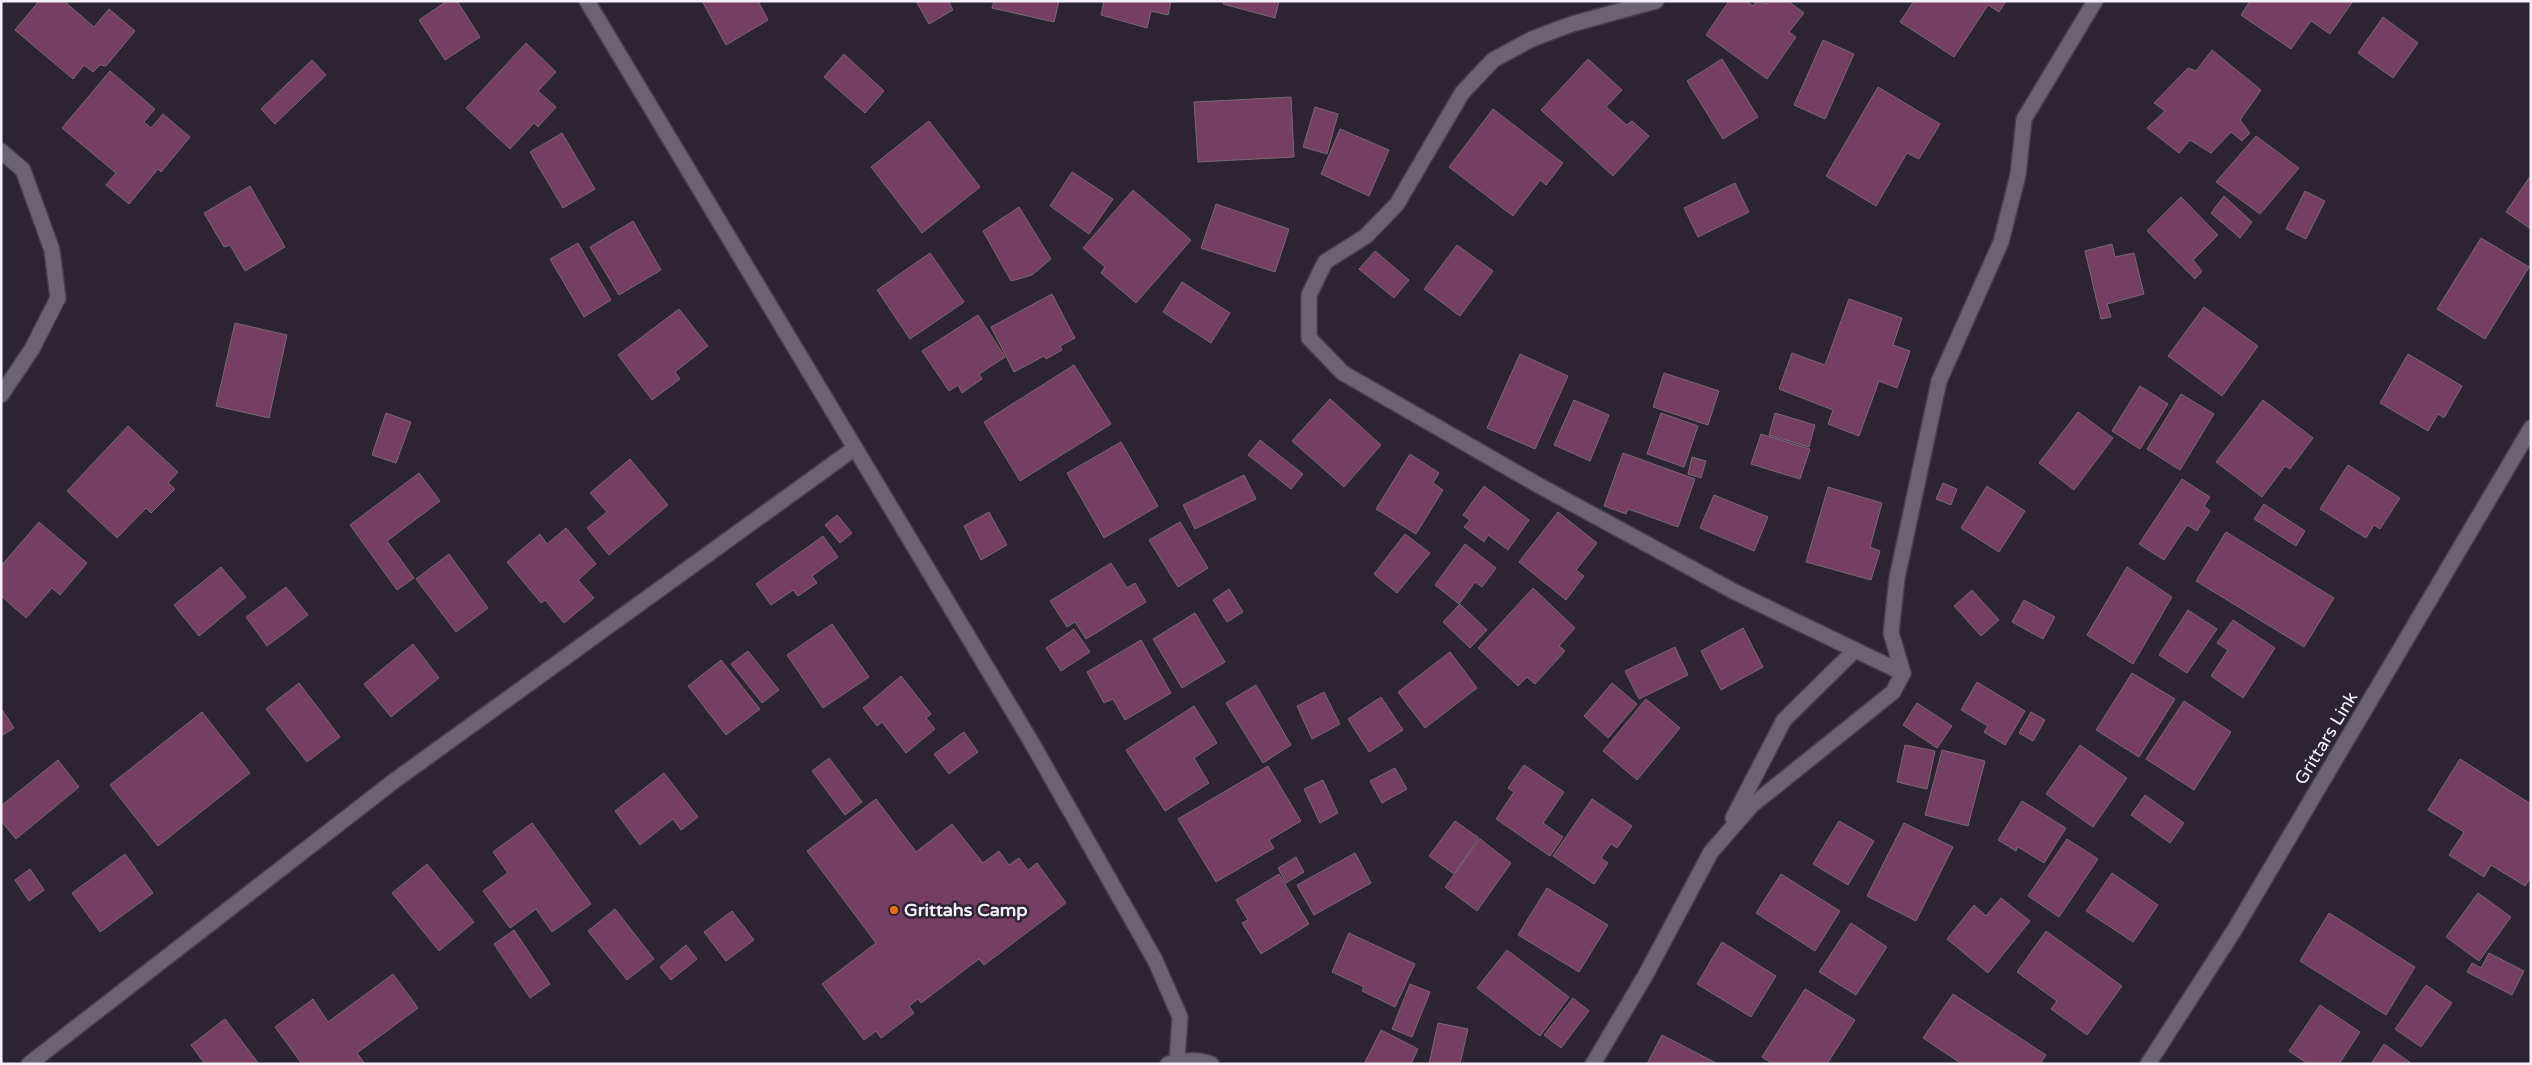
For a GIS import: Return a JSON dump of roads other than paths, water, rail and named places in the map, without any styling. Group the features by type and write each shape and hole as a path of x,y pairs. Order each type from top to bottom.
{"street":[{"path":"588,1 1029,738 1155,960 1180,1016 1173,1062 1205,1062 1211,1064"},
{"path":"1656,1 1572,24 1532,39 1493,60 1462,93 1397,204 1366,236 1324,262 1309,295 1309,338 1343,373 1538,485 1735,592 1903,672"},
{"path":"1593,1064 1645,976 1712,852 1751,806 1893,692 1903,672 1891,633 1897,578 1939,381 2001,242 2018,175 2024,119 2095,1"},
{"path":"1,151 23,170 52,250 58,298 32,349 1,395"},
{"name":"Grittars Link","path":"2148,1064 2240,921 2531,428"},
{"path":"29,1064 394,781 855,448"},
{"path":"1720,842 1784,720 1855,650"}],"place":[{"name":"Grittahs Camp","path":"894,910"}]}
